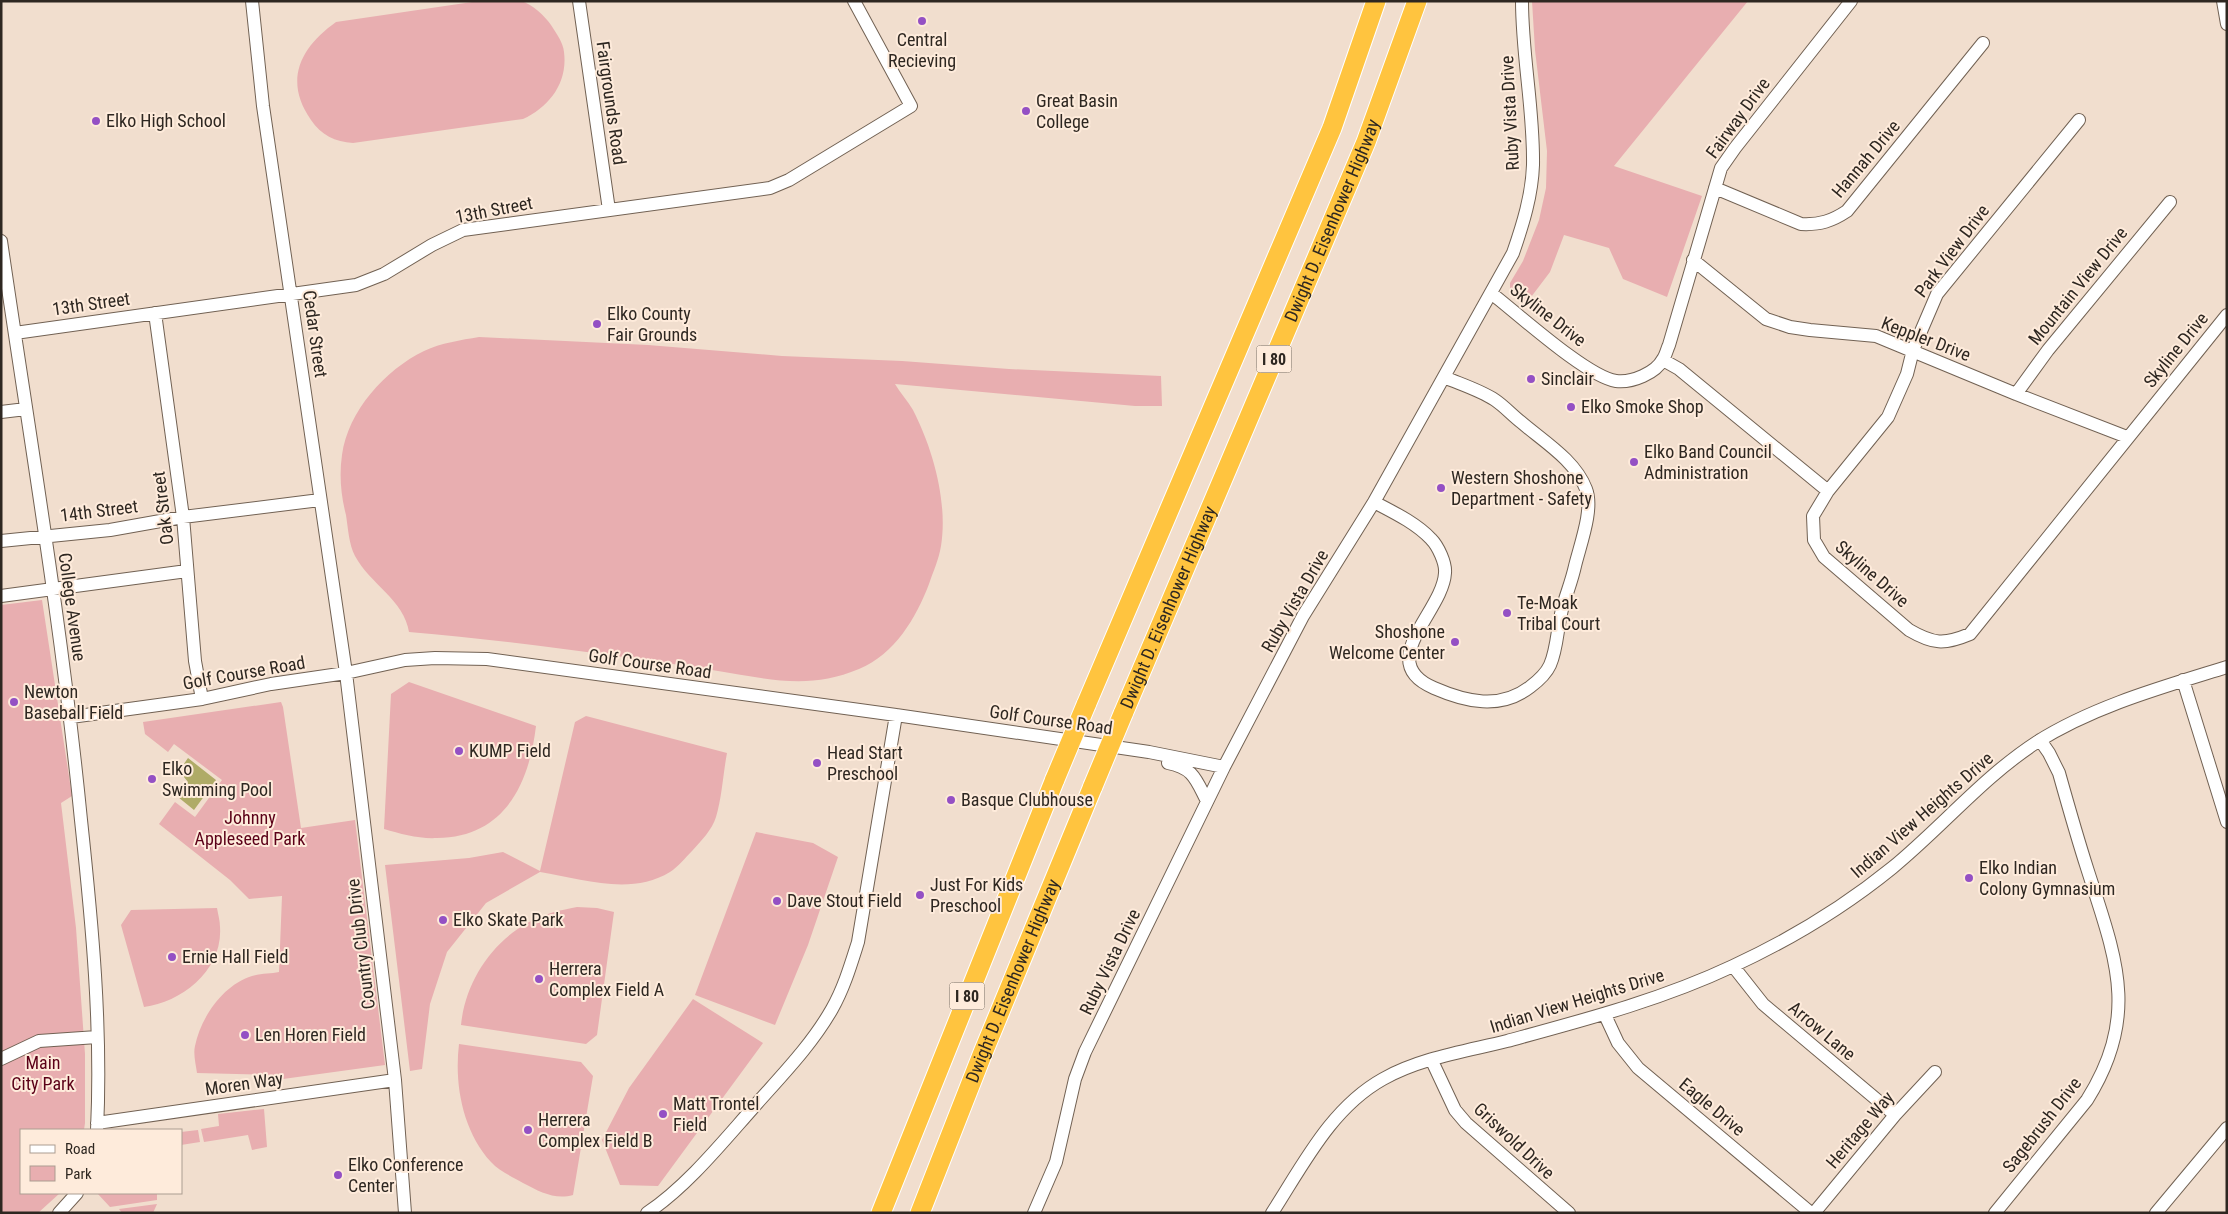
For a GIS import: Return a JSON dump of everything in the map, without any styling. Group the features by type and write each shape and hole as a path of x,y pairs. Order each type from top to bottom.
{"highway":[{"name":"Dwight D. Eisenhower Highway","path":"881,1213 1086,705 1332,128 1376,1"},
{"name":"Dwight D. Eisenhower Highway","path":"920,1213 982,1055 1093,786 1366,142 1417,1"}],"street":[{"name":"Cedar Street","path":"252,1 252,18 262,106 346,672"},
{"name":"Fairgrounds Road","path":"579,1 609,210"},
{"name":"13th Street","path":"15,333 356,285 384,274 432,245 463,230 770,188 789,180 911,106 854,1"},
{"name":"Ruby Vista Drive","path":"1034,1213 1056,1162 1075,1079 1085,1052 1224,767 1303,616 1374,502 1513,253 1524,221 1530,191 1533,144 1522,30 1522,1"},
{"name":"Fairway Drive","path":"1663,360 1721,168 1851,1"},
{"path":"2223,1 2227,24"},
{"name":"Hannah Drive","path":"1714,188 1801,224 1817,224 1833,220 1847,211 1983,43"},
{"name":"Park View Drive","path":"1828,491 1888,417 1908,374 1913,350 1937,294 2079,120"},
{"name":"Mountain View Drive","path":"2016,394 2048,350 2170,202"},
{"name":"College Avenue","path":"1,241 3,271 15,333 71,717 92,923 97,1037 97,1127"},
{"name":"Keppler Drive","path":"1693,260 1766,319 1790,327 1876,336 2016,394 2127,436"},
{"name":"Skyline Drive","path":"1491,293 1574,358 1604,378 1615,381 1632,379 1654,370 1663,360"},
{"name":"Oak Street","path":"154,312 183,517 195,661 202,699"},
{"name":"Skyline Drive","path":"1828,491 1813,516 1812,529 1814,540 1824,557 1909,630 1935,643 1970,634 2127,436 2227,315"},
{"path":"1663,360 1679,370 1828,491"},
{"path":"1374,502 1413,525 1432,539 1446,571 1443,584 1411,647 1407,660 1409,668 1417,678 1433,688 1472,700 1489,702 1509,700 1541,678 1550,665 1563,607 1572,582 1585,526 1588,506 1587,491 1580,476 1557,452 1494,400 1444,377"},
{"path":"1,412 26,409"},
{"name":"14th Street","path":"1,541 44,535 110,530 183,517 320,500"},
{"path":"1,596 187,571"},
{"name":"Golf Course Road","path":"71,717 202,699 271,684 405,660 444,658 487,659 1123,748 1224,767"},
{"name":"Indian View Heights Drive","path":"1272,1213 1327,1129 1352,1102 1382,1080 1397,1072 1432,1061 1605,1015 1733,966 1799,931 1866,888 1893,867 1983,783 2040,740 2080,719 2183,680 2227,667"},
{"name":"Country Club Drive","path":"346,672 395,1080 404,1213"},
{"path":"2183,680 2227,822"},
{"path":"647,1213 663,1202 723,1142 812,1041 833,1007 849,973 858,942 896,715"},
{"name":"Sagebrush Drive","path":"1995,1213 2087,1100 2097,1084 2111,1051 2119,1016 2118,975 2108,930 2059,773 2049,752 2040,740"},
{"path":"1123,748 1188,770 1198,782 1208,801"},
{"name":"Arrow Lane","path":"1733,966 1763,1004 1895,1115"},
{"name":"Eagle Drive","path":"1605,1015 1618,1043 1638,1068 1812,1213"},
{"path":"1,1059 39,1041 97,1037"},
{"name":"Griswold Drive","path":"1432,1061 1455,1110 1466,1124 1569,1213"},
{"name":"Heritage Way","path":"1812,1213 1895,1115 1935,1072"},
{"name":"Moren Way","path":"97,1127 395,1080"},
{"path":"2156,1213 2227,1128"},
{"path":"59,1213 76,1194"}],"green space":[{"path":"479,1 521,1 534,8 545,18 561,41 564,52 563,74 555,93 541,108 523,119 353,143 329,137 319,130 311,120 298,91 297,78 300,65 305,53 313,42 336,22"},
{"path":"1532,1 1748,1 1614,166 1702,196 1667,297 1623,279 1609,248 1564,235 1550,272 1525,305 1510,289 1510,283 1523,261 1539,220 1546,188 1547,151 1535,50"},
{"path":"479,337 648,345 782,356 902,361 1009,369 1161,376 1162,406 1135,406 895,384 911,407 920,425 937,476 943,529 936,565 924,597 911,622 903,634 883,654 859,669 840,676 822,680 786,681 570,650 409,632 401,611 361,566 351,547 341,485 342,455 352,423 360,408 382,381 410,359 424,351 451,342"},
{"name":"Main City Park","path":"42,600 72,796 61,803 76,928 85,1054 85,1123 84,1129 20,1129 20,1194 59,1194 38,1213 1,1213 1,605"},
{"name":"KUMP Field","path":"409,682 536,726 527,768 519,787 509,804 496,818 480,828 460,835 437,838 410,836 384,829 391,694"},
{"name":"Johnny Appleseed Park","path":"281,702 301,828 355,820 385,1065 283,1079 280,1075 197,1073 194,1056 198,1035 208,1013 223,994 241,980 255,975 279,972 282,896 249,899 230,880 159,824 175,802 195,817 222,780 174,744 168,752 145,734 143,722"},
{"path":"586,716 727,753 720,802 714,822 709,831 679,865 670,872 655,879 639,883 606,884 540,872 486,903 447,952 430,1004 422,1069 410,1071 385,865 469,858 503,852 540,871 575,722"},
{"name":"Dave Stout Field","path":"756,832 813,843 838,857 808,945 775,1025 695,995"},
{"name":"Herrera Complex Field A","path":"577,907 597,908 614,912 597,1035 586,1044 461,1025 464,1006 478,972 502,942 533,920 554,912"},
{"name":"Ernie Hall Field","path":"217,908 220,925 219,943 215,957 207,970 186,991 158,1004 144,1007 121,925 131,910"},
{"name":"Matt Trontel Field","path":"693,999 763,1043 658,1186 620,1185 602,1140 629,1088"},
{"name":"Herrera Complex Field B","path":"459,1044 581,1062 593,1076 573,1195 554,1196 535,1189 498,1168 481,1150 467,1122 463,1107 458,1075"},
{"path":"264,1109 267,1147 252,1150 248,1135 204,1142 201,1129 219,1126 218,1114"},
{"path":"198,1130 200,1142 182,1145 182,1132"},
{"path":"98,1194 157,1194 157,1200 110,1207"},
{"path":"157,1204 153,1213 122,1213 119,1209"}],"shaded area":[{"path":"188,758 216,780 194,810 178,797 188,782 179,771"}],"place":[{"name":"Central Recieving","path":"922,21"},
{"name":"Great Basin College","path":"1026,111"},
{"name":"Elko High School","path":"96,121"},
{"name":"Elko County Fair Grounds","path":"597,324"},
{"name":"Sinclair","path":"1531,379"},
{"name":"Elko Smoke Shop","path":"1571,407"},
{"name":"Elko Band Council Administration","path":"1634,462"},
{"name":"Western Shoshone Department - Safety","path":"1441,488"},
{"name":"Te-Moak Tribal Court","path":"1507,613"},
{"name":"Shoshone Welcome Center","path":"1455,642"},
{"name":"Newton Baseball Field","path":"14,702"},
{"name":"KUMP Field","path":"459,751"},
{"name":"Head Start Preschool","path":"817,763"},
{"name":"Elko Swimming Pool","path":"152,779"},
{"name":"Basque Clubhouse","path":"951,800"},
{"name":"Elko Indian Colony Gymnasium","path":"1969,878"},
{"name":"Just For Kids Preschool","path":"920,895"},
{"name":"Dave Stout Field","path":"777,901"},
{"name":"Elko Skate Park","path":"443,920"},
{"name":"Ernie Hall Field","path":"172,957"},
{"name":"Herrera Complex Field A","path":"539,979"},
{"name":"Len Horen Field","path":"245,1035"},
{"name":"Matt Trontel Field","path":"663,1114"},
{"name":"Herrera Complex Field B","path":"528,1130"},
{"name":"Elko Conference Center","path":"338,1175"}]}
